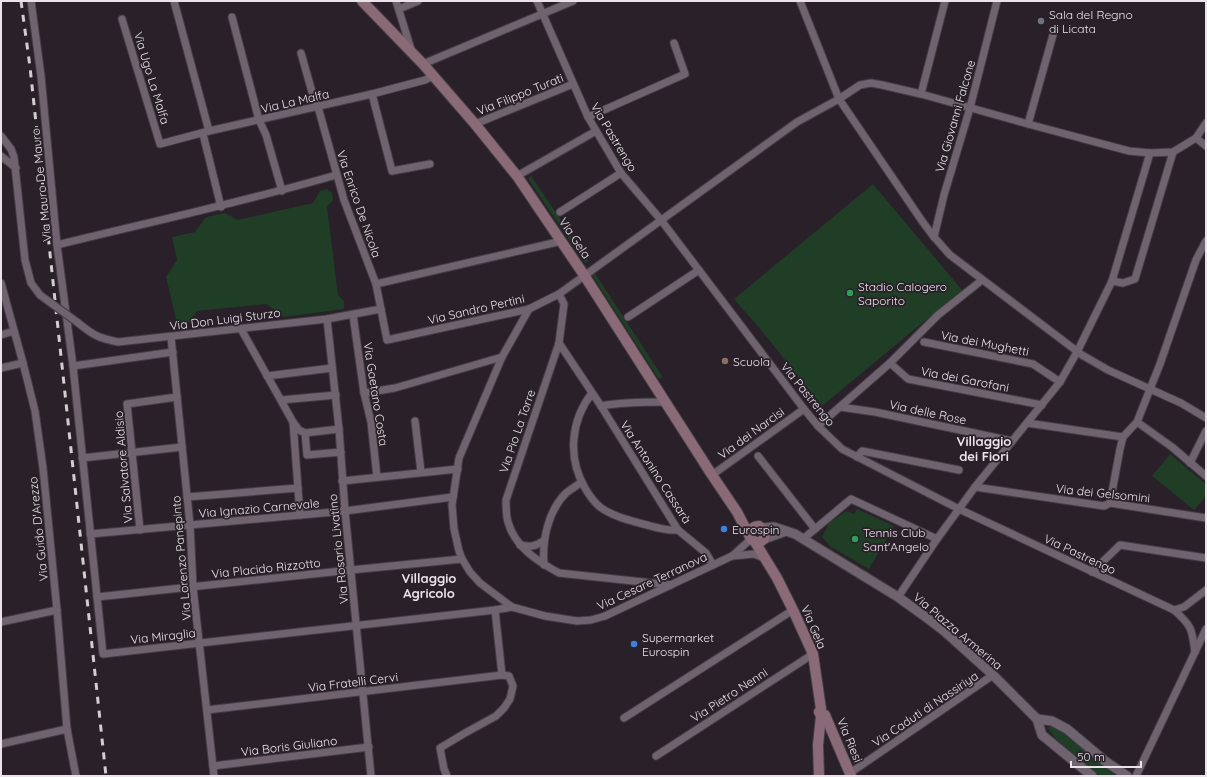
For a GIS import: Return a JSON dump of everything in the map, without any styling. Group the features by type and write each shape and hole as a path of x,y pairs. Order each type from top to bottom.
{"main road":[{"name":"Via Gela","path":"362,1 423,64 476,124 517,176 562,241 712,475 756,539 793,610 813,654 822,713 818,745 819,776"},
{"path":"737,512 761,527"},
{"name":"Via Gela","path":"756,539 765,533 761,527"},
{"path":"756,539 752,528 761,527"},
{"name":"Via Riesi","path":"822,713 850,775"}],"street":[{"name":"Via Mauro De Mauro","path":"31,1 41,76 57,245 73,366"},
{"path":"174,1 206,132 221,207"},
{"path":"396,1 412,54"},
{"path":"399,9 418,1"},
{"name":"Via Pastrengo","path":"537,1 588,117 621,173 661,220 818,426 842,450 959,509 1174,610"},
{"path":"423,64 573,1"},
{"path":"800,1 839,99 934,237 950,255 1077,352 1108,370 1181,403 1206,418"},
{"path":"921,94 944,1"},
{"name":"Via Giovanni Falcone","path":"934,237 946,188 970,108 997,1"},
{"path":"232,17 259,120 266,135 282,191"},
{"name":"Via Ugo La Malfa","path":"122,19 160,144"},
{"path":"1028,124 1053,35"},
{"path":"588,117 685,74 674,43"},
{"name":"Via Enrico De Nicola","path":"301,53 344,200 376,284 387,340"},
{"name":"Via La Malfa","path":"160,144 372,94 425,80 433,76"},
{"name":"Via Sandro Pertini","path":"387,340 529,309 559,294 797,122 860,86 871,83 921,94 1129,151 1150,153 1173,152"},
{"name":"Via Filippo Turati","path":"476,124 573,84"},
{"path":"372,94 392,171 430,164"},
{"path":"1112,281 1123,282 1135,279 1173,152 1196,138 1206,123"},
{"path":"517,176 596,131"},
{"path":"1,136 11,149 16,168"},
{"path":"1196,138 1206,146"},
{"path":"898,597 975,487 1060,382 1077,352 1112,281 1150,153"},
{"path":"1,156 16,168"},
{"name":"Via Don Luigi Sturzo","path":"16,168 25,260 31,283 40,295 91,333 102,338 118,342 171,337 327,319 381,309"},
{"path":"560,212 621,173"},
{"path":"57,245 150,222 221,207 336,175"},
{"path":"376,284 562,241"},
{"path":"1110,502 1123,438 1137,422 1151,390 1196,260 1206,241"},
{"path":"628,317 698,270"},
{"path":"818,426 890,363 938,315 982,280"},
{"name":"Via Guido D'Arezzo","path":"1,283 23,363 36,418 43,468 67,729 76,776"},
{"name":"Via Pio La Torre","path":"559,294 564,304 559,343 506,500 508,521 513,536 520,545 544,565 559,573 671,585"},
{"name":"Via Cesare Terranova","path":"529,309 502,357 460,458 452,505 454,529 462,559 470,572 480,582 512,607 560,619 577,621 591,620 605,616 732,556"},
{"name":"Via Gaetano Costa","path":"353,315 364,393 371,422 377,477"},
{"name":"Via Rosario Livatino","path":"327,319 336,395 342,481 371,776"},
{"path":"241,329 293,422 299,430 305,432 339,429"},
{"path":"1,336 14,331"},
{"name":"Via Lorenzo Panepinto","path":"171,337 190,525 193,587 214,776"},
{"name":"Via dei Mughetti","path":"924,342 1033,364 1060,382"},
{"name":"Via Antonino Cassarà","path":"559,343 601,406 678,530 706,553 713,565"},
{"path":"73,366 173,352"},
{"path":"364,393 395,388 502,357"},
{"path":"1,368 23,363"},
{"name":"Via dei Garofani","path":"890,363 908,380 1042,405"},
{"name":"Via Miraglia","path":"73,366 103,654 512,607"},
{"path":"267,376 332,368"},
{"path":"592,393 584,403 573,438 574,454 582,482 590,496 599,506 618,517 669,531 678,530"},
{"path":"281,400 336,395"},
{"name":"Via Salvatore Aldisio","path":"140,530 127,404 177,397"},
{"name":"Via Antonino Cassarà","path":"601,406 614,403 665,402"},
{"name":"Via delle Rose","path":"840,407 875,412 1012,441"},
{"name":"Via dei Narcisi","path":"712,475 804,408"},
{"path":"415,420 421,472"},
{"path":"293,422 300,515"},
{"path":"1137,422 1172,447 1206,476"},
{"path":"1027,423 1123,438"},
{"path":"1190,463 1206,431"},
{"path":"305,432 307,455 341,452"},
{"path":"82,458 182,446"},
{"path":"857,457 862,451 959,470"},
{"path":"758,456 815,529"},
{"path":"342,481 458,469"},
{"path":"544,565 543,541 553,513 566,493 582,482"},
{"name":"Via dei Gelsomini","path":"975,487 1104,506 1110,502 1206,518"},
{"path":"187,497 298,488"},
{"name":"Via Ignazio Carnevale","path":"90,534 345,511 453,497"},
{"path":"804,539 850,499 938,539"},
{"name":"Via Piazza Armerina","path":"761,527 774,527 795,534 804,539 898,597 944,631 994,675 1037,719 1042,735 1092,776"},
{"path":"732,556 756,539 786,531"},
{"path":"520,545 530,547 537,546 543,541"},
{"path":"1092,572 1120,545 1206,558"},
{"path":"732,556 754,554 766,560"},
{"name":"Via Placido Rizzotto","path":"97,597 462,559"},
{"path":"1174,610 1184,607 1206,590"},
{"path":"1,622 57,610"},
{"path":"447,776 444,769 440,748 465,732 496,716 510,699 513,686 509,676 502,675 495,610"},
{"path":"624,718 793,610"},
{"path":"1174,610 1186,621 1192,632 1195,652"},
{"path":"1136,776 1206,629"},
{"name":"Via Pietro Nenni","path":"656,756 813,654"},
{"name":"Via Fratelli Cervi","path":"207,710 502,675"},
{"name":"Via Caduti di Nassiriya","path":"850,775 994,675"},
{"path":"1037,719 1052,721 1067,729 1105,761 1127,776"},
{"path":"1,744 67,729"},
{"name":"Via Boris Giuliano","path":"213,766 369,747"}],"green space":[{"path":"531,176 588,260 587,263 584,262 529,180 529,177"},
{"name":"Stadio Calogero Saporito","path":"873,184 962,290 822,406 734,299"},
{"path":"327,189 332,193 333,200 327,207 338,295 344,301 344,309 284,317 266,304 197,311 185,327 177,323 166,277 177,260 172,237 195,232 206,217 225,213 238,220 313,203 320,191"},
{"path":"594,272 662,376 661,379 658,378 592,275"},
{"path":"1170,454 1206,484 1206,496 1194,510 1152,476"},
{"name":"Tennis Club Sant'Angelo","path":"857,509 894,526 869,569 831,547 822,537 829,523 846,511 854,514"},
{"path":"1052,726 1057,727 1116,776 1101,776 1091,770 1055,738 1048,728"}],"railway":[{"path":"21,1 30,67 106,776"}],"place":[{"name":"Sala del Regno di Licata","path":"1041,21"},
{"name":"Stadio Calogero Saporito","path":"850,293"},
{"name":"Scuola","path":"725,361"},
{"name":"Eurospin","path":"724,529"},
{"name":"Tennis Club Sant'Angelo","path":"855,539"},
{"name":"Supermarket Eurospin","path":"634,644"}],"district":[{"name":"Villaggio dei Fiori","path":"984,448"},
{"name":"Villaggio Agricolo","path":"429,586"}]}
